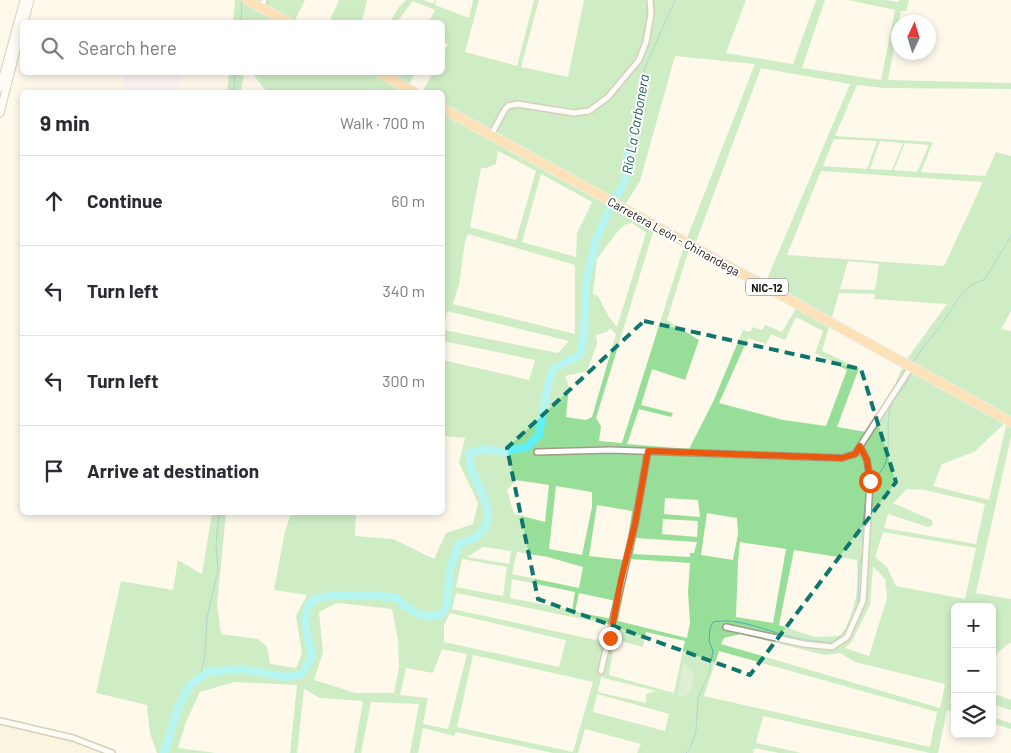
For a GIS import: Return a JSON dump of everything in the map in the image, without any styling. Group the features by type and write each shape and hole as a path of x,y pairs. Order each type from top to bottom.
{"highway":[{"path":"247,0 263,4 285,20"},
{"path":"383,75 410,90"},
{"name":"Carretera León - Chinandega","path":"445,110 1011,422"}],"main road":[{"path":"20,20 24,0"},
{"path":"25,20 30,0"},
{"path":"0,113 20,21"},
{"path":"0,88 20,31"}],"street":[{"path":"491,135 508,106 517,104 574,113 589,111 608,97 640,60 646,42 651,14 650,0"},
{"path":"537,452 610,450 842,458 855,454 912,368"},
{"path":"726,627 804,644 832,647 847,637 862,600 870,481 867,460 860,446"},
{"path":"601,671 635,524 648,451"},
{"path":"0,721 72,738 112,753"}],"highlighted area":[{"path":"644,321 861,369 896,482 750,675 538,599 507,448"}],"shaded area":[{"path":"124,75 182,75 178,90 121,90"},
{"path":"0,721 71,738 92,749 107,753 0,753"}],"green space":[{"path":"235,0 305,0 295,20 233,20"},
{"path":"339,0 367,0 362,20 330,20"},
{"path":"406,0 423,0 433,4 436,0 435,5 469,18 473,0 479,0 465,52 517,66 534,0 539,0 521,67 568,77 584,0 746,0 726,53 793,64 816,0 825,0 802,68 881,80 891,30 892,60 888,80 1011,83 1011,89 884,88 857,85 835,136 933,142 921,172 985,176 996,152 1011,156 1011,311 1001,329 1011,331 1011,437 976,593 1011,599 1011,642 996,656 996,603 951,603 951,699 949,703 951,704 951,711 947,710 938,753 930,753 763,716 756,743 801,753 779,753 755,748 753,753 637,753 641,744 585,729 578,753 553,753 456,732 454,736 423,728 418,753 410,753 419,704 371,702 361,753 354,753 363,701 320,698 304,689 297,753 290,753 297,685 234,682 200,692 186,722 178,748 216,753 157,753 150,734 147,705 96,693 121,581 173,590 178,560 202,574 212,515 226,515 217,605 221,634 258,639 267,647 270,664 296,668 302,653 296,616 307,595 274,590 285,531 290,515 356,515 355,536 393,539 434,559 446,533 473,524 478,503 459,463 465,438 445,436 445,360 529,380 535,360 445,341 445,330 558,353 569,341 447,311 445,324 445,90 423,90 432,75 445,75 445,50 448,44 445,43 445,20 430,20 435,10 413,1 399,20 391,20 398,8","holes":["675,56 755,64 685,243 622,443 599,441 601,426 596,418 655,226 623,208 640,181","761,68 850,84 764,286 798,305 782,332 765,325 762,330 753,327 750,332 743,330 713,402 689,449 627,444 639,409 671,417 673,413 641,405 652,369 685,380 699,340 667,320 690,246 694,247","834,139 877,141 867,169 823,166","880,141 903,143 892,170 870,169","905,143 929,145 917,172 894,170","498,151 536,171 516,240 470,227 481,168 496,164","821,171 983,182 944,266 787,255","541,174 592,202 577,233 576,257 522,242","632,223 646,233 617,327 609,317 598,296 593,294 597,259 624,225","468,234 575,265 575,334 453,304 459,285 465,242","848,261 879,264 875,290 840,289","839,293 875,294 874,299 947,304 904,363 888,401 866,432 837,427 859,368 822,351","796,317 823,331 815,353 847,370 826,426 783,420 719,403 748,338 766,344 771,334 785,340","610,328 616,334 592,417 586,420 566,417 569,386 565,376 587,371 597,344 596,335 607,332","1007,421 989,500 933,486 942,464 974,452","516,480 549,485 545,522 514,514 507,490","556,486 592,492 592,507 582,555 549,549","907,489 925,490 985,504 976,544 884,528 888,514 928,527 933,525 932,520 893,503","665,498 698,500 700,517 664,514","597,505 632,511 625,560 589,556","707,513 737,518 738,534 733,560 701,555","663,519 698,521 697,537 662,534","883,532 976,548 965,599 896,586 887,567 875,557","636,538 697,542 694,553 690,553 690,557 633,554","740,542 786,549 773,623 736,617","483,547 511,551 509,564 467,557","794,550 857,560 856,600 842,636 815,637 779,625","517,552 548,557 583,567 579,588 512,574","462,559 507,567 503,596 456,587","630,559 690,563 688,592 690,623 687,638 618,621","873,566 885,579 887,598 869,656 845,648 852,641 870,605","512,579 575,592 572,610 510,598","456,593 612,625 610,638 643,647 646,632 685,641 674,693 609,675 614,644 452,609","579,593 616,601 613,619 575,612","337,603 392,609 398,640 399,667 394,693 356,693 314,680 323,652 319,612","450,613 566,640 559,667 444,642 444,625","741,634 824,655 840,653 855,662 945,684 940,708 721,644 724,638","442,649 467,654 448,729 423,724 428,698 400,695 406,668 433,673","719,651 937,712 930,747 704,696","473,655 593,682 573,752 457,727","684,662 694,675 690,692 682,697 678,695","601,677 656,691 646,694 646,703 598,692","597,694 669,714 665,731 593,712"]},
{"path":"848,0 899,2 899,0 909,0 906,11 901,11 900,15 894,15 895,10"},
{"path":"229,75 244,75 241,90 227,90"},
{"path":"254,75 414,75 407,88 410,90 265,90"},
{"path":"684,661 694,675 690,692 682,697 678,695"},
{"path":"996,694 1011,700 1011,710 996,705"},
{"path":"996,718 1011,723 1011,729 996,724"}],"waterway":[{"path":"241,20 242,0"},
{"name":"Río La Carbonera","path":"627,151 644,70 675,0"},
{"path":"234,90 235,75"},
{"name":"Río La Carbonera","path":"164,753 178,708 190,685 208,672 241,669 286,677 302,674 312,657 305,623 307,608 314,599 329,596 397,598 406,607 422,616 440,615 447,606 450,568 459,544 475,537 484,529 487,522 488,513 484,496 472,472 469,453 484,449 501,452 527,447 539,435 548,385 553,369 580,355 584,335 586,283 596,240 606,216 626,179 627,151"},
{"path":"913,364 958,299 971,285 985,279 1011,236"},
{"path":"872,479 885,464 891,406 905,386 910,373"},
{"path":"858,606 859,566 863,554 862,533 866,499"},
{"path":"200,678 205,654 207,618 218,570 216,546 219,515"},
{"path":"686,753 690,749 696,731 698,698 709,673 713,651 709,641 710,628 713,622 732,621 780,634 832,643 850,626"}],"route":[{"path":"610,638 621,580 635,524 648,451 842,458 855,454 860,446 867,460 870,481"}]}
